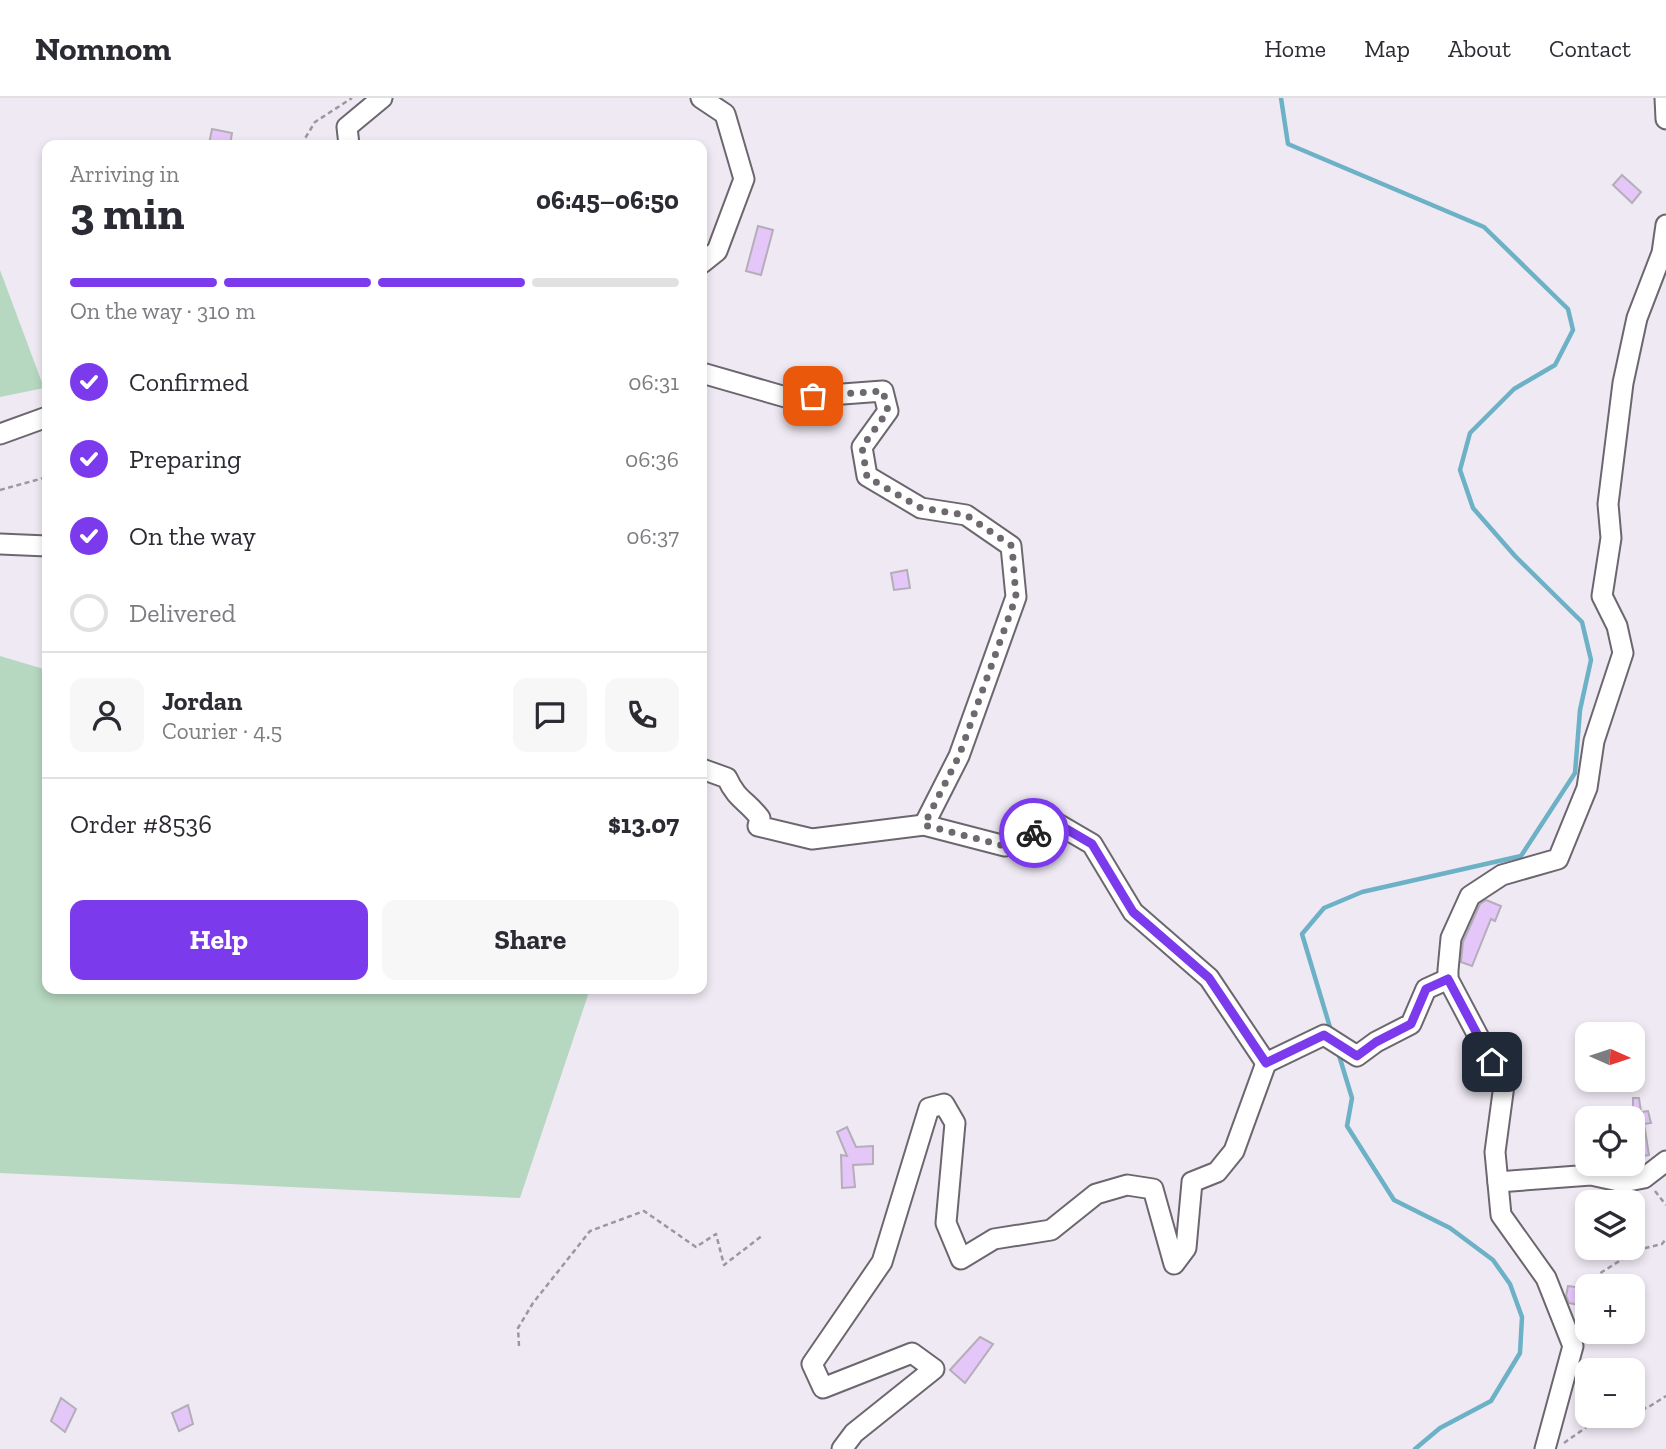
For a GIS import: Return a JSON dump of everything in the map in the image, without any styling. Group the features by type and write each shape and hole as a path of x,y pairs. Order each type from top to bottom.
{"street":[{"path":"348,140 347,127 383,98"},
{"path":"701,98 725,114 744,179 717,251 707,259"},
{"path":"1665,98 1666,119"},
{"path":"1545,1449 1573,1346 1546,1278 1501,1215 1495,1152 1504,1085 1448,979 1451,938 1470,896 1503,875 1558,859 1587,788 1594,741 1623,653 1617,626 1602,596 1611,538 1608,504 1623,383 1637,318 1662,253 1666,225"},
{"path":"707,374 789,398 883,391 888,411 862,447 867,477 921,508 966,515 1012,546 1016,597 959,756 924,825"},
{"path":"0,434 42,419"},
{"path":"0,544 42,546"},
{"path":"707,771 727,778 735,796 750,805 760,818 758,826 812,839 924,825 1005,846 1056,823 1092,844 1133,912 1209,978 1266,1063"},
{"path":"842,1449 854,1433 934,1369 912,1353 824,1388 812,1364 882,1262 929,1108 944,1104 955,1123 946,1223 961,1259 994,1239 1051,1230 1096,1195 1127,1185 1153,1189 1174,1264 1186,1248 1192,1182 1217,1172 1234,1150 1266,1063 1324,1035 1357,1056 1376,1042 1411,1024 1426,989 1448,979"},
{"path":"1498,1182 1591,1175 1623,1182 1644,1178 1666,1161"}],"path":[{"path":"304,140 315,122 352,98"},
{"path":"0,489 42,478"},
{"path":"519,1346 518,1328 533,1304 590,1231 644,1211 696,1247 716,1234 724,1265 763,1235"},
{"path":"1599,1274 1637,1250 1662,1244 1666,1239"},
{"path":"1645,1408 1666,1396"},
{"path":"1555,1449 1584,1428"}],"green space":[{"path":"0,270 42,388 0,397"},
{"path":"0,656 42,669 42,994 588,994 520,1198 0,1173"}],"building":[{"path":"212,129 232,133 231,140 210,140"},
{"path":"1622,175 1641,192 1632,203 1613,185"},
{"path":"758,226 773,230 761,275 746,271"},
{"path":"907,570 910,588 894,590 891,573"},
{"path":"1486,900 1501,906 1495,921 1491,919 1472,966 1461,962 1463,942 1480,904"},
{"path":"1633,1098 1639,1098 1640,1106 1633,1106"},
{"path":"1645,1111 1648,1111 1651,1123 1645,1124"},
{"path":"847,1127 856,1147 873,1146 873,1164 853,1165 855,1187 842,1188 841,1155 847,1156 837,1132"},
{"path":"1645,1130 1649,1155 1645,1156"},
{"path":"1568,1286 1575,1287 1575,1304 1569,1303 1566,1296"},
{"path":"980,1337 993,1344 965,1383 950,1370"},
{"path":"61,1398 76,1409 65,1432 51,1421"},
{"path":"188,1405 193,1424 179,1431 172,1413"}],"waterway":[{"path":"1281,98 1288,144 1484,227 1568,309 1573,330 1555,365 1514,389 1470,433 1460,470 1473,508 1515,556 1582,622 1591,660 1580,710 1575,773 1521,856 1362,892 1324,908 1302,934 1332,1034"},
{"path":"1338,1052 1352,1098 1347,1126 1394,1200 1450,1228 1493,1260 1510,1284 1522,1317 1520,1353 1491,1401 1440,1428 1415,1449"}],"way so far":[{"path":"813,396 883,391 888,411 862,447 867,477 921,508 966,515 1012,546 1016,597 959,756 924,825 1005,846 1034,833"}],"route":[{"path":"1034,833 1056,823 1092,844 1133,912 1209,978 1266,1063 1324,1035 1357,1056 1376,1042 1411,1024 1426,989 1448,979 1492,1062"}]}
